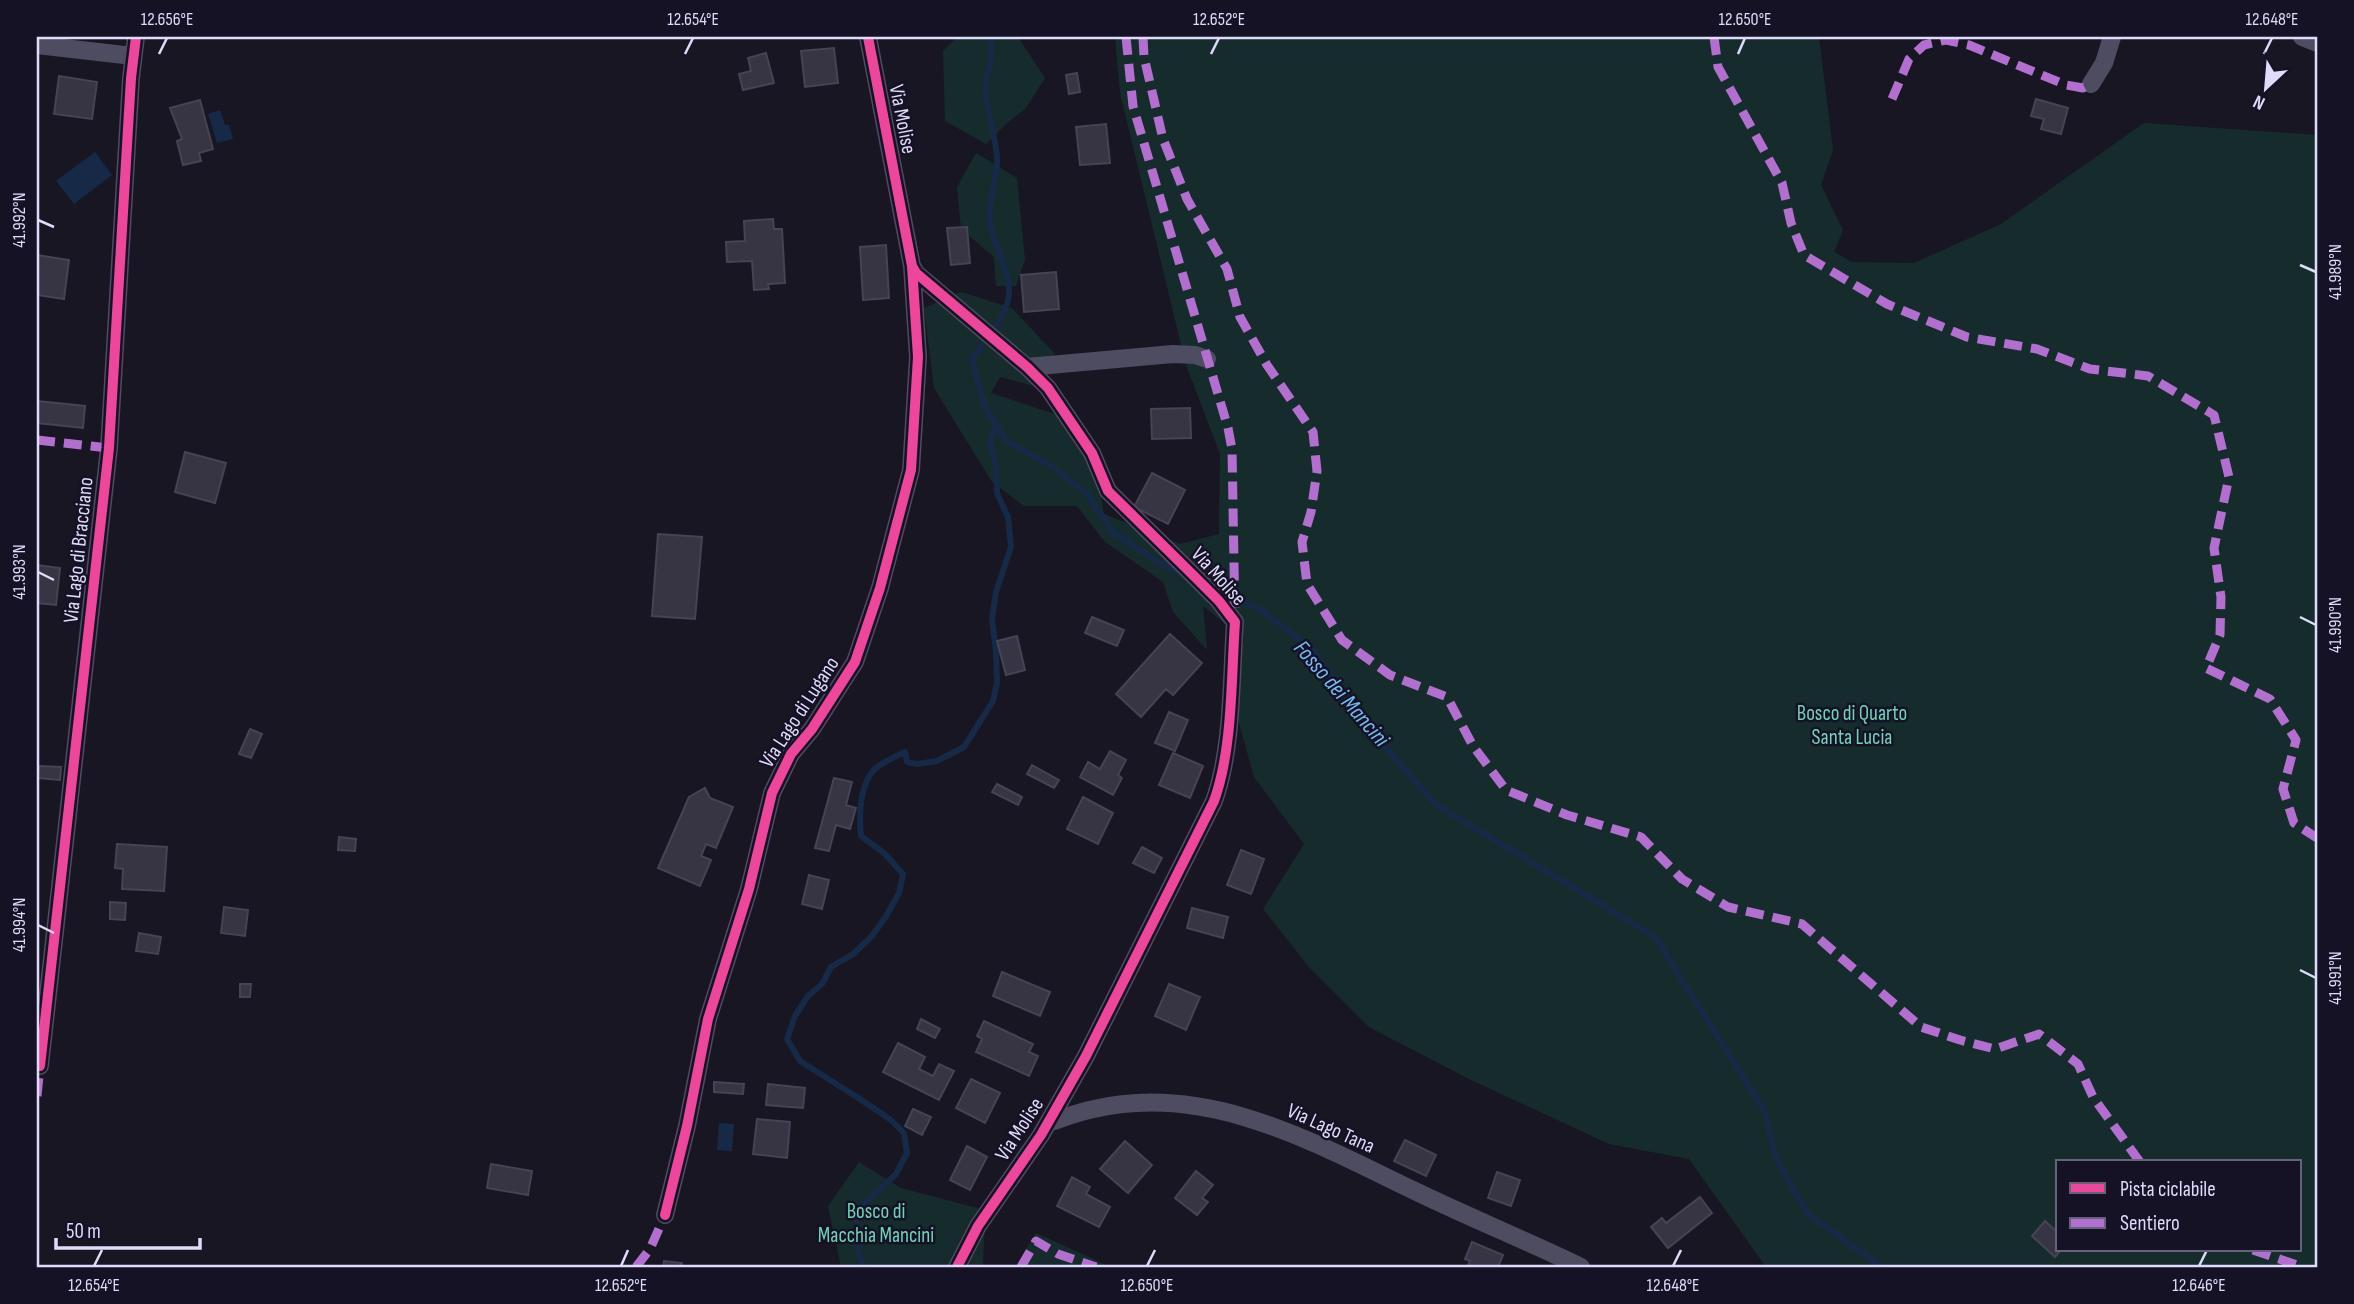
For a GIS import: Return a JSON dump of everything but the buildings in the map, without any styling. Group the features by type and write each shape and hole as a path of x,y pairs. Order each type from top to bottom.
{"street":[{"name":"Via Lago di Bracciano","path":"40,1066 109,448 136,37"},
{"name":"Via Molise","path":"868,37 912,266 921,280 999,343 1048,388 1092,453 1108,491 1219,601 1235,622 1226,753 1219,786 1207,817 1086,1056 1048,1123 988,1209 957,1267"},
{"path":"2091,84 2104,63 2112,37"},
{"path":"2302,37 2317,43"},
{"path":"37,45 133,57"},
{"name":"Via Lago di Lugano","path":"665,1215 687,1126 708,1019 749,890 772,793 783,766 812,729 855,662 880,588 911,470 918,357 912,266"},
{"path":"1027,367 1173,354 1195,355 1207,359"},
{"name":"Via Lago Tana","path":"1048,1123 1094,1108 1134,1103 1190,1104 1239,1114 1322,1147 1581,1267"}],"green space":[{"path":"957,37 1018,37 1045,78 1026,108 986,144 945,121 943,51"},
{"name":"Bosco di Quarto Santa Lucia","path":"1115,37 1819,37 1833,150 1821,185 1843,230 1834,252 1852,262 1914,263 2001,224 2144,123 2317,135 2317,1267 1766,1267 1689,1159 1609,1144 1471,1080 1369,1027 1309,967 1263,909 1304,844 1254,777 1232,698 1244,639 1203,606 1207,650 1173,612 1163,582 1104,541 1077,506 1024,506 992,482 934,388 924,308 961,292 1012,308 1054,353 1038,387 1000,377 991,393 1055,414 1097,469 1104,514 1180,544 1219,534 1220,454 1186,365 1120,93"},
{"path":"976,153 1017,178 1025,260 1016,286 996,286 994,257 961,229 957,187"},
{"name":"Bosco di Macchia Mancini","path":"859,1162 901,1188 985,1210 985,1267 841,1267 828,1206"},
{"path":"1036,1233 1111,1267 1015,1267"}],"water":[{"path":"220,110 233,139 217,143 208,114"},
{"path":"95,152 112,175 74,204 56,181"},
{"path":"719,1123 734,1124 732,1151 717,1150"}],"waterway":[{"name":"Fosso dei Mancini","path":"989,37 991,55 986,94 997,158 990,222 1006,271 1009,291 1002,316 972,359 984,405 1006,441 1050,465 1087,494 1113,532 1158,562 1184,575"},
{"path":"864,1267 859,1255 857,1210 896,1174 907,1153 904,1133 891,1120 800,1061 787,1039 795,1016 808,996 822,984 831,967 853,954 871,937 899,893 903,874 884,853 861,836 862,795 872,772 905,752 907,762 917,764 937,761 964,747 993,701 997,683 992,619 996,592 1011,547 1008,517 997,493 996,464 990,443 996,424"},
{"name":"Fosso dei Mancini","path":"1216,589 1261,610 1311,648 1384,746 1435,804 1655,937 1765,1112 1776,1159 1808,1214 1882,1267"}],"marked path":[{"path":"1126,37 1133,106 1232,449 1235,621"},
{"path":"1143,37 1144,57 1163,139 1187,199 1227,269 1240,317 1267,365 1313,432 1317,471 1311,512 1302,542 1307,584 1342,640 1390,675 1447,697 1473,746 1506,790 1567,815 1641,837 1682,879 1728,907 1802,924 1921,1027 1995,1049 2039,1034 2078,1064 2093,1097 2139,1160"},
{"path":"1714,37 1718,67 1782,183 1791,223 1804,255 1887,304 1967,337 2037,349 2090,369 2148,376 2214,415 2229,477 2214,548 2221,597 2220,635 2206,668 2270,699 2296,740 2283,789 2294,823 2317,838"},
{"path":"1892,99 1909,59 1924,45 1946,40 1969,45 2066,85 2083,88 2091,84"},
{"path":"37,440 109,448"},
{"path":"37,1096 40,1066"},
{"path":"636,1267 650,1249 665,1215"},
{"path":"1021,1267 1036,1241 1058,1254 1096,1267"},
{"path":"2259,1252 2303,1267"}],"cycle path":[{"path":"40,1066 109,448 131,78 136,37"},
{"path":"868,37 912,266 916,273 1048,388 1092,453 1108,491 1219,601 1235,622 1228,736 1214,801 1086,1056 1041,1135 978,1226 957,1267"},
{"path":"665,1215 687,1126 708,1019 749,889 772,793 791,754 812,729 855,662 880,588 911,470 918,357 912,266"}]}
